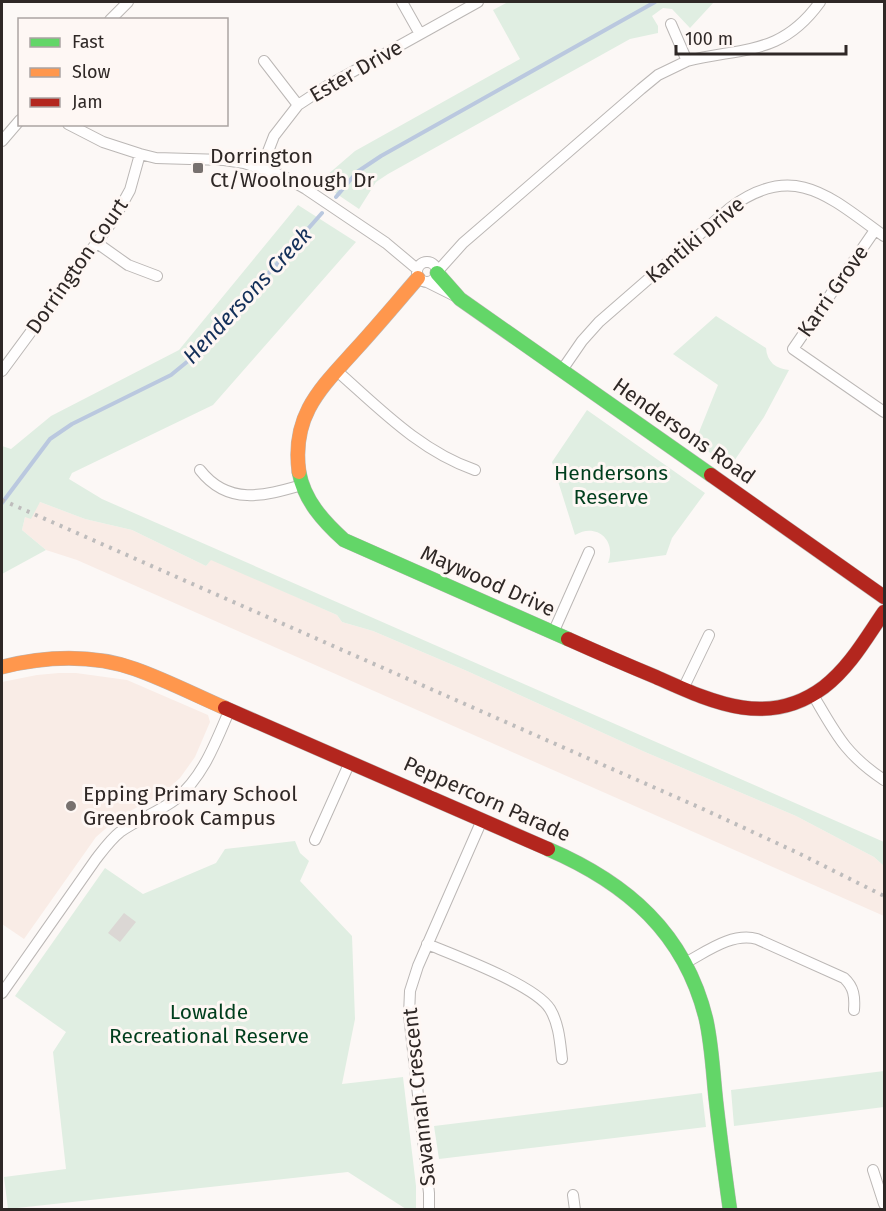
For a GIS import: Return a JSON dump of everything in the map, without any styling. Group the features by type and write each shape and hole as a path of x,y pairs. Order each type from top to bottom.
{"street":[{"path":"112,18 128,2"},
{"path":"402,2 420,34"},
{"name":"Ester Drive","path":"262,167 274,136 298,105 327,86 478,2"},
{"path":"72,126 122,150 140,154 173,159 224,160 262,167 295,182 427,271 463,243 658,75 687,61 744,52 773,42 800,24 820,2"},
{"path":"671,24 687,61"},
{"path":"264,61 298,105"},
{"path":"2,141 18,122"},
{"path":"79,126 87,134"},
{"name":"Dorrington Court","path":"2,371 122,206 130,190 140,154"},
{"name":"Kantiki Drive","path":"562,370 599,322 730,208 758,190 789,184 806,187 832,199 880,233"},
{"name":"Karri Grove","path":"880,233 793,349 885,412"},
{"path":"97,243 128,265 157,276"},
{"name":"Hendersons Road","path":"427,271 460,299 885,597"},
{"name":"Maywood Drive","path":"427,271 314,399 299,431 297,461 302,485 317,516 344,540 683,690 719,705 752,710 773,709 813,695 839,674 885,612"},
{"path":"337,371 416,438 447,458 475,470"},
{"path":"200,470 215,485 241,495 267,495 302,485"},
{"path":"553,633 589,552"},
{"path":"683,690 709,635"},
{"name":"Peppercorn Parade","path":"2,667 36,659 57,658 104,661 153,676 589,868 623,889 660,924 695,983 706,1019 730,1209"},
{"path":"813,695 848,751 885,780"},
{"path":"2,993 111,841 130,825 176,799 195,779 230,709"},
{"path":"315,840 350,762"},
{"name":"Savannah Crescent","path":"429,1209 408,1015 413,979 482,820"},
{"path":"685,963 734,939 749,937 757,939 844,978 855,996 854,1010"},
{"path":"427,944 522,986 542,999 549,1007 557,1027 562,1059"},
{"path":"873,1170 885,1204"},
{"path":"573,1195 575,1209"}],"shaded area":[{"path":"40,502 85,519 132,530 206,566 211,559 337,615 342,622 373,631 467,671 645,752 796,816 874,857 884,866 884,916 77,560 46,550 22,530 25,517"},
{"name":"Epping Primary School Greenbrook Campus","path":"59,673 127,680 208,715 210,722 195,757 180,778 162,794 119,817 96,837 24,939 2,924 2,682"}],"green space":[{"path":"508,2 714,2 690,28 672,9 663,8 652,16 658,26 658,33 630,39 388,174 376,182 359,209 319,182 355,151 520,59 493,10"},
{"path":"298,205 356,242 213,405 72,473 69,479 102,499 884,842 884,866 874,857 796,816 645,752 467,671 373,631 342,622 337,615 211,560 206,566 132,530 85,519 40,502 31,519 25,517 22,530 46,550 2,574 2,446 11,449 51,416 179,350"},
{"path":"716,316 766,348 773,364 789,370 764,417 730,467 695,442 718,385 673,354"},
{"name":"Hendersons Reserve","path":"587,410 705,493 672,538 666,555 608,563 610,547 603,535 590,531 575,535 552,462"},
{"name":"Lowalde Recreational Reserve","path":"295,841 300,853 309,861 300,881 352,936 355,1019 342,1084 403,1077 416,1186 416,1209 406,1209 348,1172 8,1209 4,1177 66,1169 53,1052 66,1032 15,996 105,868 143,894 216,863 225,849"},
{"path":"884,1071 884,1107 734,1126 731,1090"},
{"path":"702,1093 706,1127 439,1159 434,1126"}],"building":[{"path":"124,913 136,922 120,942 108,933"}],"waterway":[{"name":"Hendersons Creek","path":"336,197 357,172 381,156 655,2"},
{"name":"Hendersons Creek","path":"2,503 50,439 72,424 171,375 199,352 322,213"}],"railway":[{"path":"2,500 703,809 884,896"}],"traffic: fast":[{"path":"437,273 460,299 711,475"},
{"path":"299,472 310,501 344,540 568,639"},
{"path":"548,849 603,878 627,895 649,914 668,936 684,961 696,988 708,1029 730,1210"}],"traffic: slow":[{"path":"299,472 300,434 312,403 332,376 418,278"},
{"path":"2,667 52,659 103,661 147,673 225,708"}],"traffic: jam":[{"path":"711,475 884,597"},
{"path":"568,639 698,695 740,707 761,709 782,707 803,700 824,687 850,661 884,612"},
{"path":"225,708 548,849"}],"place":[{"name":"Dorrington Ct/Woolnough Dr","path":"198,168"},
{"name":"Epping Primary School Greenbrook Campus","path":"71,806"}]}
